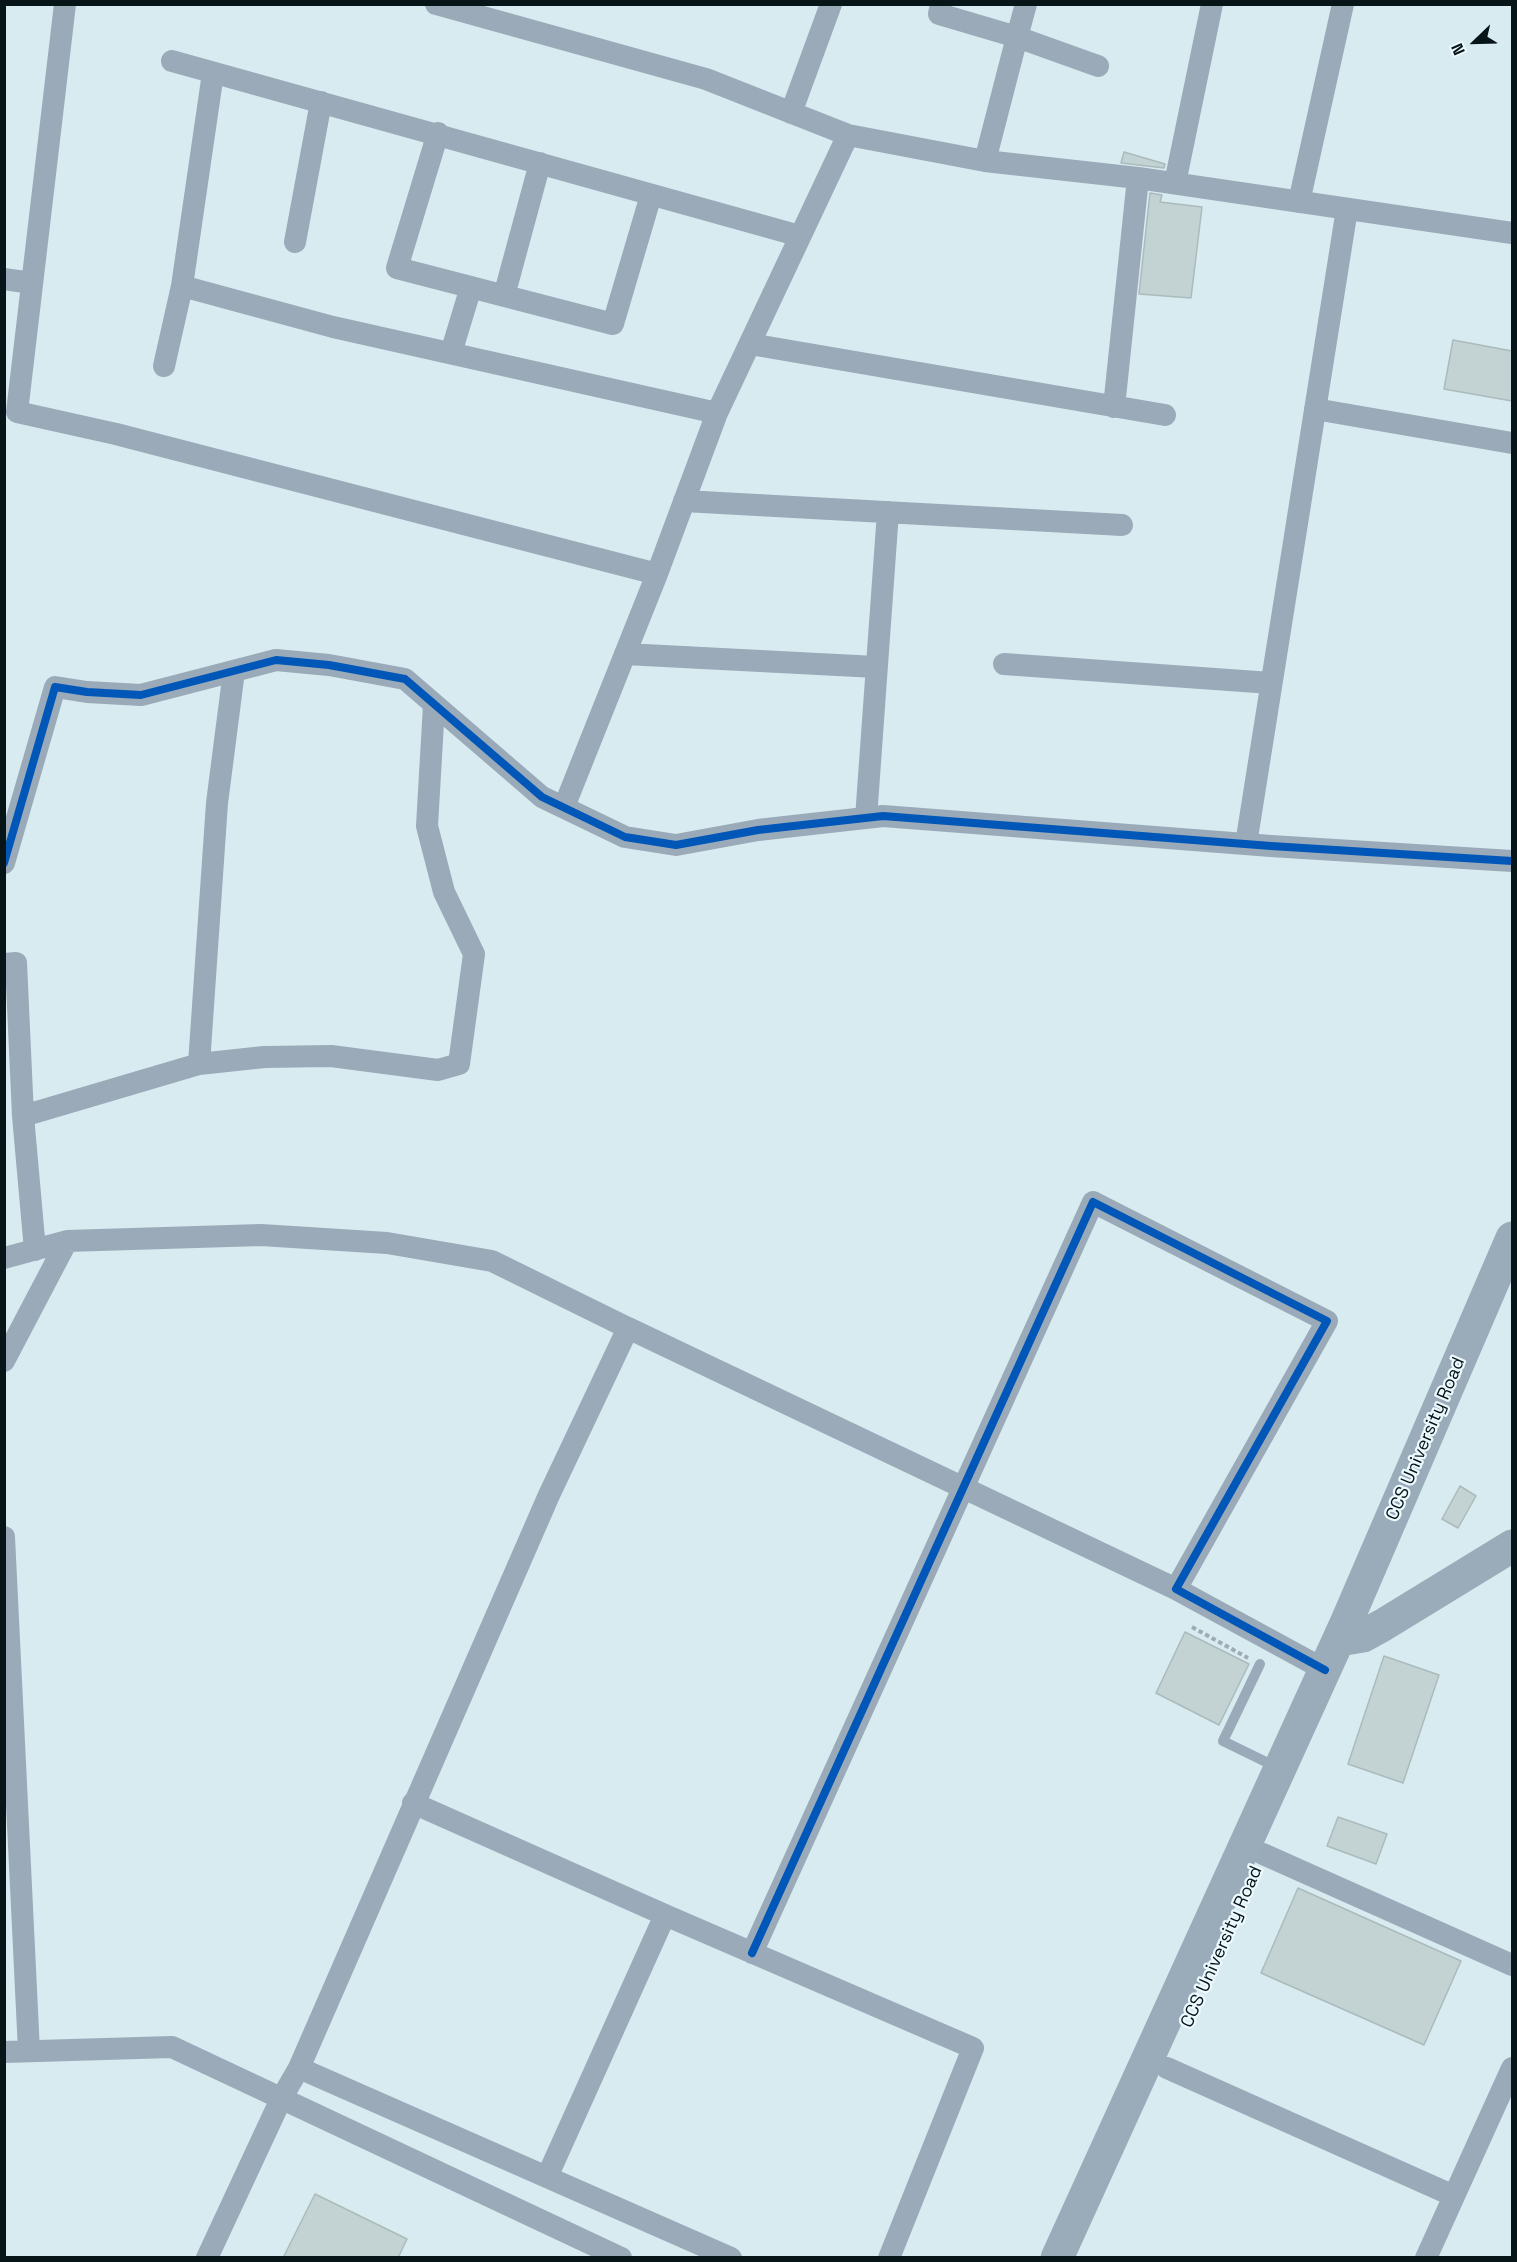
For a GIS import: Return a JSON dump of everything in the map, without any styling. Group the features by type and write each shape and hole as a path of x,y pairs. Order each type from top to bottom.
{"highway":[{"name":"CCS University Road","path":"1081,2258 1263,1854 1512,1238"},
{"name":"CCS University Road","path":"1057,2258 1325,1670 1355,1627 1470,1383 1512,1279"},
{"path":"1355,1627 1512,1521"},
{"path":"1355,1627 1512,1546"}],"street":[{"path":"65,4 32,283 11,412 116,434 657,574"},
{"path":"436,4 706,79 848,135 985,161 1175,183 1512,233"},
{"path":"791,113 831,4"},
{"path":"941,4 939,14 1017,37 1098,66"},
{"path":"985,161 1026,4"},
{"path":"1175,183 1212,4"},
{"path":"1299,202 1343,4"},
{"path":"172,61 438,133 800,236"},
{"path":"164,366 182,286 213,73"},
{"path":"295,242 321,102"},
{"path":"438,133 397,268 613,324 651,195"},
{"path":"564,807 657,574 717,413 848,135"},
{"path":"504,296 540,163"},
{"path":"1114,407 1138,178"},
{"path":"1246,844 1347,209"},
{"path":"4,279 32,283"},
{"path":"182,286 333,327 717,413"},
{"path":"451,353 471,287"},
{"path":"750,344 1165,415"},
{"path":"1315,410 1512,443"},
{"path":"684,501 1122,525"},
{"path":"866,818 888,512"},
{"path":"625,654 876,667"},
{"path":"4,863 55,687 87,692 141,695 276,660 405,679 542,797 626,837 676,845 758,830 883,816 1246,844 1512,861"},
{"path":"1004,664 1271,683"},
{"path":"199,1064 217,803 234,671"},
{"path":"23,1116 199,1064 264,1057 331,1056 438,1070 459,1064 474,954 444,892 427,826 434,705"},
{"path":"4,964 15,963 23,1116 35,1250"},
{"path":"752,1953 1093,1202 1327,1321 1176,1589"},
{"path":"4,1258 67,1241 261,1234 387,1243 492,1261 1176,1589 1325,1670"},
{"path":"4,1361 67,1241"},
{"path":"207,2258 281,2099 299,2068 549,1495 628,1328"},
{"path":"4,1537 29,2051"},
{"path":"413,1803 973,2048 889,2258"},
{"path":"1263,1854 1512,1965"},
{"path":"547,2177 665,1915"},
{"path":"4,2052 172,2047 621,2258"},
{"path":"299,2068 731,2258"},
{"path":"1167,2068 1454,2196"},
{"path":"1426,2258 1512,2068"}],"lane":[{"path":"1260,1664 1223,1741 1264,1761"}],"path":[{"path":"1192,1627 1260,1664"}],"building":[{"path":"1124,152 1165,164 1164,168 1121,163"},
{"path":"1150,193 1162,195 1160,202 1202,207 1191,298 1139,294"},
{"path":"1453,340 1512,351 1512,401 1444,389"},
{"path":"1460,1486 1476,1496 1458,1528 1442,1519"},
{"path":"1185,1632 1249,1664 1219,1725 1156,1693"},
{"path":"1384,1656 1439,1675 1403,1783 1348,1764"},
{"path":"1338,1817 1387,1834 1376,1864 1327,1846"},
{"path":"1298,1888 1461,1961 1424,2045 1261,1973"},
{"path":"315,2194 407,2239 398,2258 283,2258"}],"cycle path":[{"path":"4,863 55,687 87,692 141,695 276,660 329,665 405,679 542,797 625,837 676,845 758,830 883,816 1271,846 1512,861"},
{"path":"752,1953 1093,1202 1327,1321 1176,1589 1325,1670"}]}
